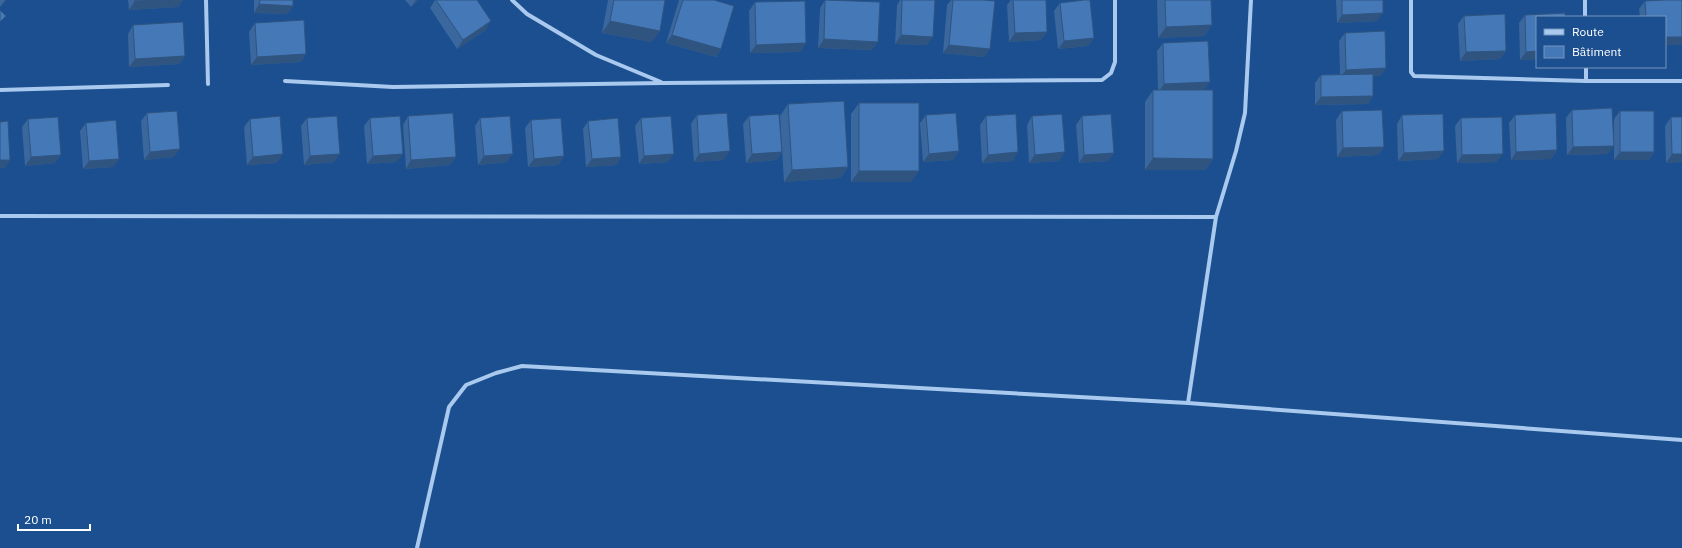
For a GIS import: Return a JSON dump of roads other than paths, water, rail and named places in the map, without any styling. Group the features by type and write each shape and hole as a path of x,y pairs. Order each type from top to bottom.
{"street":[{"path":"206,0 208,84"},
{"path":"512,0 527,14 596,55 663,82"},
{"path":"284,81 393,87 663,82 1102,80 1112,73 1115,62 1115,0"},
{"path":"1188,404 1216,217 1236,151 1245,113 1251,0"},
{"path":"1411,0 1411,72 1414,76 1586,81 1682,81"},
{"path":"1585,0 1585,16"},
{"path":"1586,68 1586,81"},
{"path":"0,90 168,85"},
{"path":"0,216 1216,217"},
{"path":"417,548 450,406 466,385 496,373 522,366 1188,404 1682,440"}]}
